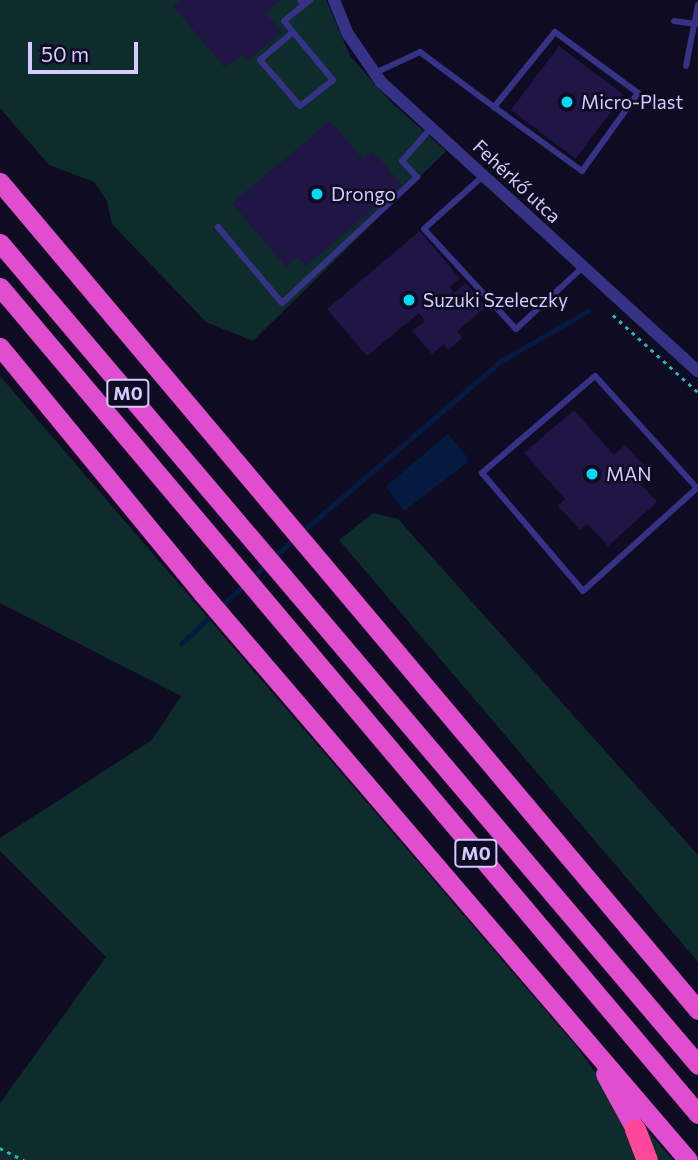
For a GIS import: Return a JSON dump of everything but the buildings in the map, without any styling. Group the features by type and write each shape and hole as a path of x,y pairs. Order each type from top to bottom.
{"highway":[{"path":"0,182 626,920 698,1010"},
{"name":"M0","path":"0,243 698,1065"},
{"name":"M0","path":"0,287 254,592 698,1114"},
{"path":"0,347 34,392 203,594 583,1040 613,1068 688,1160"},
{"path":"0,362 34,392"},
{"path":"626,920 698,994"},
{"path":"583,1040 635,1129 647,1160"}],"street":[{"name":"Fehérkő utca","path":"334,0 348,34 375,73 431,128 698,372"}],"lane":[{"path":"293,32 260,60 300,106 333,80 293,32 284,22 304,2"},
{"path":"686,66 698,5"},
{"path":"674,22 696,24"},
{"path":"375,73 420,52 494,107 582,171 638,93 555,33 494,107"},
{"path":"218,227 282,303 417,177 402,162 431,128"},
{"path":"483,176 424,229 516,329 583,267"},
{"path":"595,376 698,488 583,591 482,473 595,376"}],"path":[{"path":"613,315 698,391"},
{"path":"0,1148 24,1160"}],"green space":[{"path":"0,0 326,0 350,56 390,101 446,151 253,341 206,322 112,224 107,201 94,182 49,165 0,108"},
{"path":"0,376 577,1047 607,1089 642,1160 0,1160 0,1103 106,957 0,851 0,838 152,740 181,696 0,603"},
{"path":"373,513 398,519 698,855 698,962 339,540"},
{"path":"644,1127 673,1160 658,1160"}],"water":[{"path":"448,434 467,457 467,463 404,511 386,486"}],"waterway":[{"path":"302,532 501,361 588,311"},
{"path":"273,558 295,538"},
{"path":"253,577 267,564"},
{"path":"222,605 244,585"},
{"path":"181,644 213,614"}],"place":[{"name":"Micro-Plast","path":"567,102"},
{"name":"Drongo","path":"317,194"},
{"name":"Suzuki Szeleczky","path":"409,300"},
{"name":"MAN","path":"592,474"}]}
